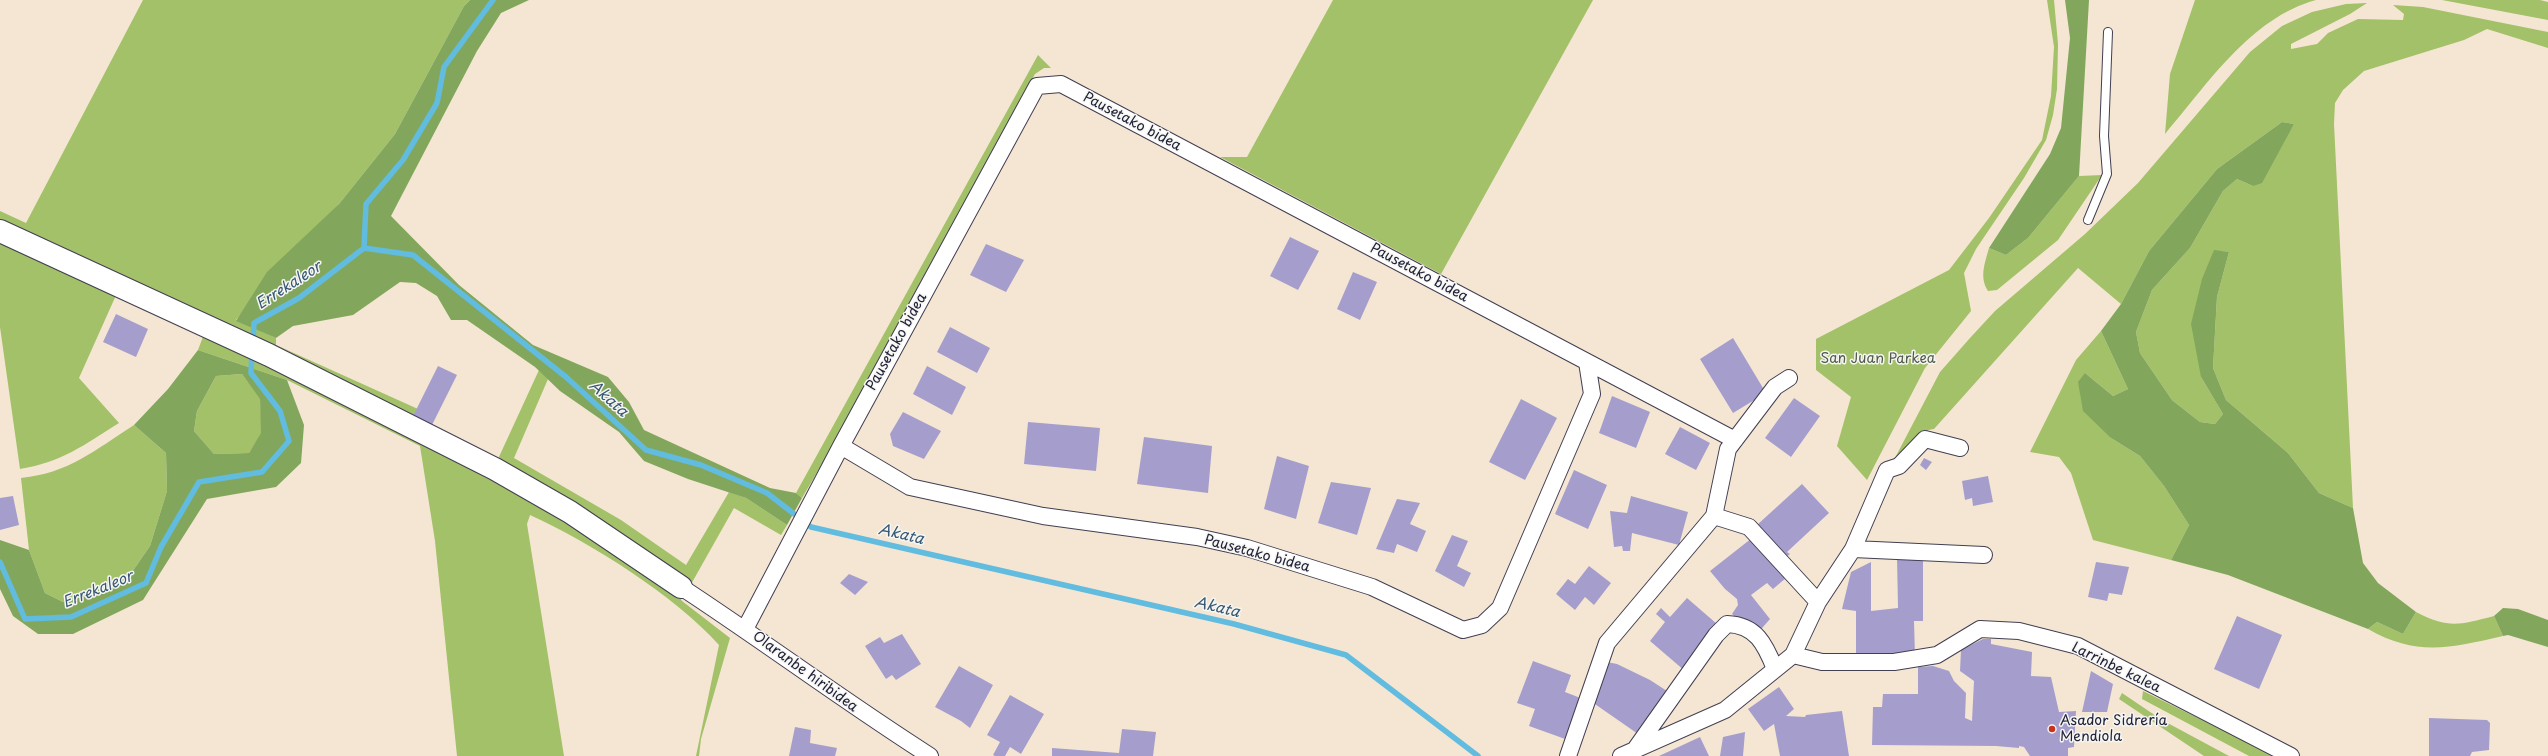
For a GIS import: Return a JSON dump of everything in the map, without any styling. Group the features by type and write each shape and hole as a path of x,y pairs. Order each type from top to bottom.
{"street":[{"name":"Pausetako bidea","path":"745,629 841,446 1037,86 1061,84 1735,440"},
{"path":"0,231 269,355 495,469 570,512 681,587"},
{"name":"Pausetako bidea","path":"841,446 910,487 1043,516 1197,537 1247,548 1372,587 1463,630 1482,625 1500,608 1592,394 1587,362"},
{"path":"1568,756 1608,643 1714,516 1728,449 1775,387 1789,378"},
{"path":"1621,756 1726,710 1793,655 1818,602 1853,549 1888,470 1899,466 1925,439 1960,448"},
{"path":"1714,516 1749,527 1818,602"},
{"path":"1853,549 1984,555"},
{"name":"Olaranbe hiribidea","path":"681,587 745,629 859,711 930,756"},
{"path":"1635,749 1716,635 1727,624 1740,625 1764,641 1775,669"},
{"name":"Larrinbe kalea","path":"1793,655 1822,662 1894,662 1937,655 1980,629 2019,631 2078,646 2292,756"}],"lane":[{"path":"2088,220 2107,174 2104,136 2108,32"}],"green space":[{"path":"143,0 470,0 464,6 395,134 339,204 236,320 276,338 276,345 418,409 414,417 0,221 0,211 26,223"},
{"path":"470,0 529,0 501,13 477,51 391,216 459,285 533,345 608,377 629,402 644,430 770,488 796,493 802,498 787,525 746,498 688,479 644,461 619,432 560,391 535,367 467,320 451,320 437,296 416,283 400,282 353,315 293,326 276,338 236,321 267,272 339,204 395,134 464,6"},
{"path":"1333,0 1593,0 1441,274 1220,157 1247,157"},
{"name":"San Juan Parkea","path":"2047,0 2054,0 2058,44 2057,89 2053,115 2046,140 2024,178 1976,249 1964,273 1971,311 1925,368 1867,480 1837,446 1851,397 1816,370 1816,339 1949,270 1989,218 2042,140 2051,96 2054,47"},
{"path":"2065,0 2089,0 2079,176 2028,238 2006,255 1989,248 2050,154 2061,128 2070,38"},
{"path":"2195,0 2316,0 2292,9 2270,22 2250,37 2214,75 2165,134 2170,74"},
{"path":"2442,0 2540,0 2548,2 2548,20"},
{"path":"2367,3 2350,14 2291,44 2291,49 2317,44 2328,33 2358,19 2403,20 2404,14 2393,5 2423,7 2548,32 2548,48 2487,29 2464,40 2364,71 2343,90 2335,103 2334,124 2353,508 2319,493 2288,453 2226,400 2213,368 2217,297 2229,252 2214,251 2201,377 2223,414 2215,424 2200,422 2172,400 2140,353 2136,332 2152,290 2190,248 2223,191 2237,179 2253,186 2294,124 2282,122 2217,169 2149,251 2121,304 2078,268 1934,429 1928,430 1899,465 1896,456 1940,372 1995,311 2085,234 2138,183 2250,52 2282,26 2312,12 2346,4"},
{"path":"1038,55 1051,68 1044,68 1035,74 843,428 802,498 796,493"},
{"path":"2282,122 2294,124 2262,183 2253,186 2237,179 2223,191 2190,248 2152,290 2136,332 2140,353 2172,400 2200,422 2215,424 2223,414 2201,377 2191,324 2202,279 2214,250 2229,252 2217,297 2213,368 2226,400 2288,453 2319,493 2353,508 2363,563 2378,583 2416,612 2403,634 2377,622 2368,629 2228,575 2171,560 2189,525 2164,486 2140,456 2111,438 2083,411 2078,382 2085,373 2113,396 2128,389 2101,331 2121,304 2149,251 2217,169"},
{"path":"2102,175 2058,240 1997,290 1988,291 1985,286 1983,275 1989,248 2006,255 2028,238 2079,176"},
{"path":"0,237 117,293 79,378 119,423 72,452 48,462 20,469 0,327"},
{"path":"2101,331 2128,389 2113,396 2085,373 2111,438 2140,456 2164,486 2189,525 2171,560 2093,540 2071,473 2059,457 2030,452 2076,360"},
{"path":"204,334 529,495 677,593 682,601 730,638 701,739 699,756 696,756 719,645 700,626 656,589 605,555 530,515 527,524 564,756 457,756 435,541 420,446 287,380 198,350"},
{"path":"198,350 287,380 304,425 301,463 276,487 207,499 143,600 73,634 38,634 13,616 0,589 0,540 29,550 45,593 63,602 132,572 150,546 167,491 166,453 134,425 168,389","holes":["242,374 260,399 261,433 249,453 214,454 194,431 197,411 216,376"]},
{"path":"539,370 548,379 514,458 621,520 686,565 729,492 746,498 787,525 781,535 734,508 690,586 498,459"},
{"path":"242,374 260,398 262,433 249,453 214,454 194,431 197,411 216,376"},
{"path":"134,425 166,453 167,491 150,546 132,572 63,602 45,593 29,550 21,478 38,475 68,466"},
{"path":"2503,608 2518,609 2548,620 2548,647 2508,635 2503,636 2494,616"},
{"path":"2416,612 2437,621 2454,624 2472,622 2494,616 2503,636 2466,644 2434,648 2402,644 2368,629 2377,622 2403,634"},
{"path":"2143,691 2275,756 2249,756 2142,699"},
{"path":"2122,693 2162,720 2229,756 2204,756 2119,699"}],"building":[{"path":"1290,237 1319,251 1298,290 1270,276"},
{"path":"986,244 1024,260 1006,292 970,275"},
{"path":"1353,272 1377,282 1360,320 1337,309"},
{"path":"116,314 148,329 136,357 103,342"},
{"path":"950,327 990,348 977,373 937,352"},
{"path":"1733,338 1766,393 1733,413 1700,359"},
{"path":"438,366 457,375 432,425 413,416"},
{"path":"927,366 966,387 952,415 913,394"},
{"path":"1612,396 1650,412 1636,448 1599,433"},
{"path":"1794,398 1820,416 1791,457 1765,438"},
{"path":"1521,399 1557,418 1525,480 1489,462"},
{"path":"903,412 941,431 924,459 893,446 890,434"},
{"path":"1028,422 1100,428 1096,471 1024,464"},
{"path":"1680,427 1710,443 1696,470 1665,454"},
{"path":"1144,437 1212,446 1208,493 1137,484"},
{"path":"1277,456 1309,466 1296,519 1264,509"},
{"path":"1924,458 1932,462 1926,470 1920,465"},
{"path":"1574,470 1607,485 1588,529 1555,514"},
{"path":"1988,476 1993,502 1973,506 1972,498 1965,500 1962,481"},
{"path":"1331,482 1371,488 1357,535 1318,523"},
{"path":"1802,484 1829,513 1787,552 1790,554 1786,557 1757,525"},
{"path":"13,496 19,525 0,530 0,498"},
{"path":"1631,496 1688,512 1679,545 1632,533 1630,551 1623,551 1622,546 1614,547 1610,511 1627,513"},
{"path":"1397,499 1420,503 1410,524 1426,531 1417,552 1397,544 1394,553 1376,549"},
{"path":"1452,535 1468,541 1457,566 1471,573 1464,587 1435,571"},
{"path":"1752,538 1786,578 1773,589 1767,583 1751,595 1770,619 1756,635 1732,614 1738,605 1737,599 1725,589 1710,571"},
{"path":"1923,556 1923,621 1914,621 1915,657 1853,657 1856,653 1856,611 1842,609 1851,572 1871,562 1871,611 1898,608 1897,557"},
{"path":"2096,562 2129,567 2122,595 2109,593 2107,601 2088,597"},
{"path":"1589,566 1611,583 1594,605 1585,597 1575,610 1556,594 1568,579 1575,584"},
{"path":"849,574 868,582 855,595 840,583"},
{"path":"1687,598 1717,624 1685,671 1650,641 1665,622 1656,614 1661,608 1670,617"},
{"path":"2237,616 2282,635 2259,689 2214,669"},
{"path":"902,634 921,664 896,680 892,675 886,679 865,646 880,637 884,643"},
{"path":"1983,639 1991,639 1991,644 2032,652 2031,676 2051,677 2059,712 2076,711 2074,747 2068,748 2068,756 2030,756 2024,747 2019,746 2019,748 1996,746 1872,745 1873,707 1882,707 1883,694 1918,694 1918,667 1933,666 1949,671 1954,681 1966,693 1965,718 1972,721 1974,681 1960,671 1961,650"},
{"path":"1533,661 1571,675 1565,692 1583,699 1568,740 1529,726 1535,709 1517,703"},
{"path":"1607,662 1617,664 1650,680 1667,691 1638,734 1592,702"},
{"path":"959,666 993,685 970,728 961,721 935,707"},
{"path":"2091,671 2113,684 2107,712 2082,712"},
{"path":"1779,687 1794,709 1786,716 1805,717 1806,715 1842,711 1849,756 1780,756 1774,724 1764,731 1748,709"},
{"path":"1010,695 1044,714 1021,754 1010,747 1005,756 995,756 993,755 1000,742 987,735"},
{"path":"2429,718 2487,720 2490,723 2489,750 2472,752 2470,756 2429,756"},
{"path":"795,727 811,730 810,743 837,748 835,756 789,756"},
{"path":"1122,729 1156,732 1153,756 1052,756 1052,748 1119,753"},
{"path":"1745,732 1743,756 1720,756 1723,737"},
{"path":"1700,737 1709,756 1659,756"}],"waterway":[{"name":"Errekaleor","path":"253,342 254,323 299,298 364,248 366,204 403,160 437,103 444,67 493,0"},
{"name":"Akata","path":"364,248 413,255 566,377 646,450 701,465 767,493 811,527 1234,624 1346,655 1478,756"},
{"name":"Errekaleor","path":"0,562 25,619 71,617 146,583 161,547 199,482 262,472 289,441 280,411 251,373 252,352"}],"place":[{"name":"Asador Sidrería Mendiola","path":"2052,729"}]}
